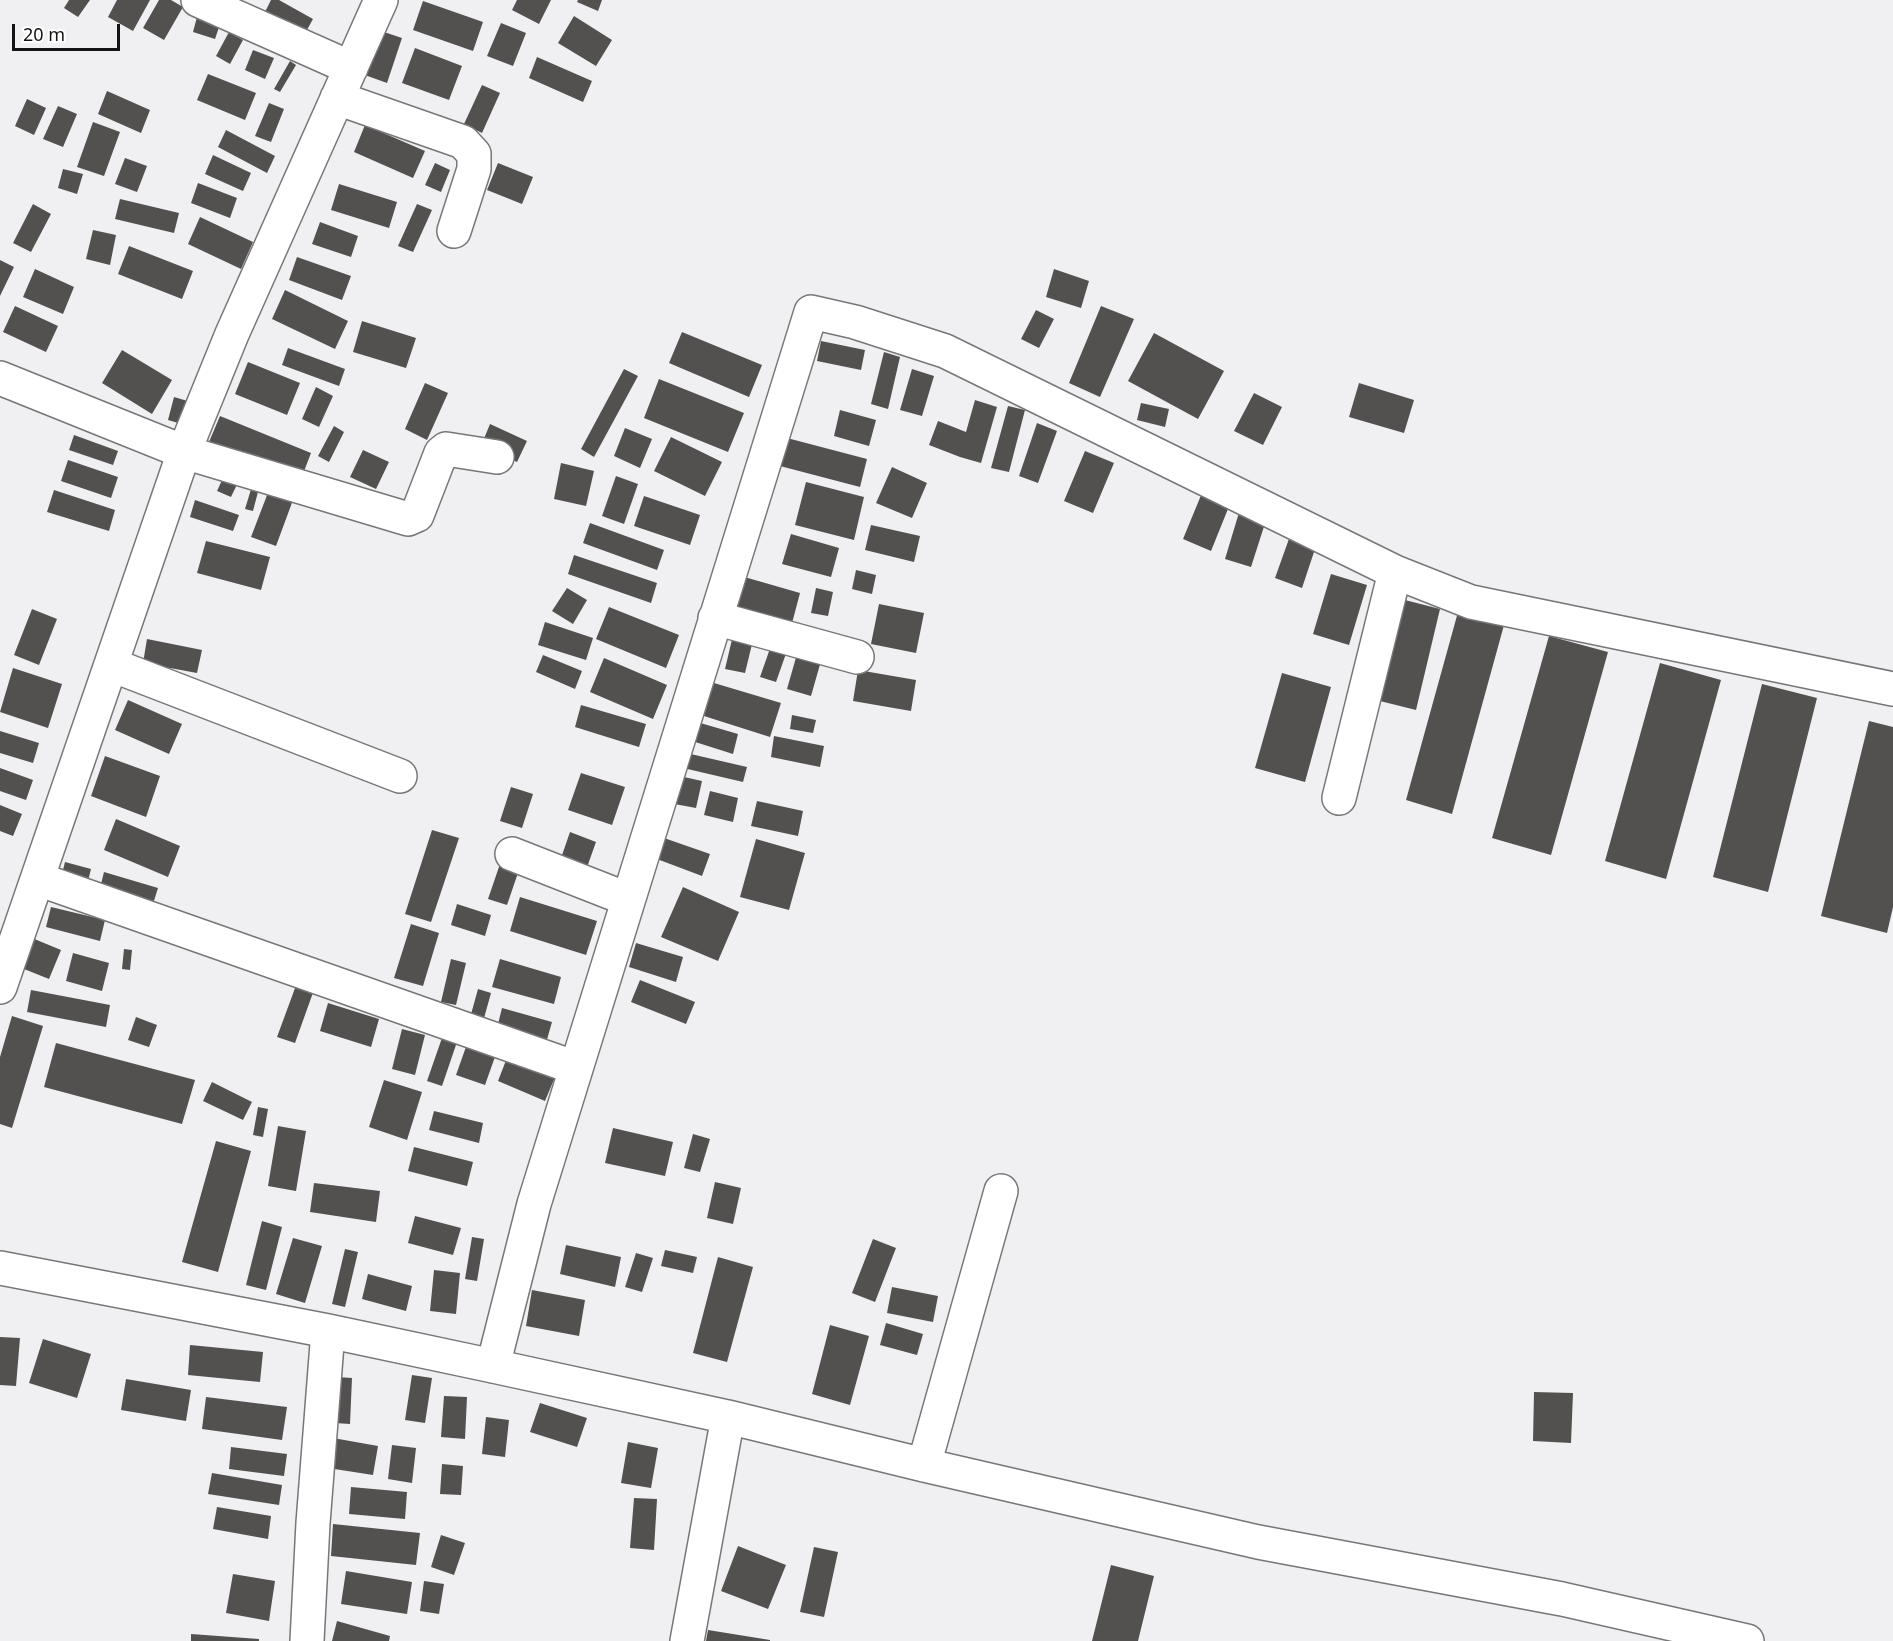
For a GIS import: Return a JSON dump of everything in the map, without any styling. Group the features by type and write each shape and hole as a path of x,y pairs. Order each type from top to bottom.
{"street":[{"path":"198,0 351,68"},
{"path":"0,987 184,452 232,334 381,0"},
{"path":"337,98 463,142 474,154 474,169 454,231"},
{"path":"493,1366 534,1204 811,312 855,322 945,351 1395,572 1471,602 1893,689"},
{"path":"0,378 184,452 408,519 417,514 441,453 446,449 497,457"},
{"path":"1339,798 1395,572"},
{"path":"715,618 857,657"},
{"path":"112,665 400,776"},
{"path":"512,854 627,899"},
{"path":"38,879 576,1068"},
{"path":"924,1465 1001,1191"},
{"path":"0,1268 328,1331 493,1366 728,1417 1258,1542 1562,1599 1747,1641"},
{"path":"307,1641 313,1523 328,1331"},
{"path":"687,1641 728,1417"}],"building":[{"path":"69,0 90,0 78,17 64,8"},
{"path":"117,0 150,0 133,31 108,17"},
{"path":"159,0 171,0 183,7 164,40 143,28"},
{"path":"271,0 279,0 313,19 302,39 262,18"},
{"path":"517,0 551,0 539,24 512,10"},
{"path":"578,0 602,0 598,11 577,2"},
{"path":"423,1 483,22 473,51 413,30"},
{"path":"574,16 612,40 596,66 558,43"},
{"path":"197,17 220,24 215,39 193,32"},
{"path":"501,23 526,33 513,66 487,56"},
{"path":"378,30 402,38 387,83 362,74"},
{"path":"229,32 243,40 230,64 216,56"},
{"path":"415,48 462,66 449,100 402,83"},
{"path":"253,50 274,58 265,79 245,70"},
{"path":"537,57 592,81 583,102 529,78"},
{"path":"290,61 296,65 280,92 274,89"},
{"path":"208,74 256,93 245,120 197,100"},
{"path":"482,85 500,93 482,133 464,124"},
{"path":"107,91 150,110 141,133 98,114"},
{"path":"27,99 46,108 34,135 15,126"},
{"path":"269,103 284,109 271,142 255,136"},
{"path":"58,106 77,114 63,147 43,139"},
{"path":"93,122 120,132 104,176 77,167"},
{"path":"365,125 425,151 413,178 354,152"},
{"path":"226,130 275,156 267,173 218,147"},
{"path":"213,155 251,173 243,191 205,174"},
{"path":"125,158 147,166 137,192 115,184"},
{"path":"435,163 450,170 441,192 425,185"},
{"path":"498,163 533,177 522,204 487,190"},
{"path":"63,169 83,174 77,194 58,188"},
{"path":"198,183 237,198 230,218 191,203"},
{"path":"339,184 397,202 389,228 331,210"},
{"path":"120,199 179,213 174,233 115,219"},
{"path":"33,204 51,214 31,252 13,243"},
{"path":"417,204 432,210 413,252 398,246"},
{"path":"200,217 253,242 241,269 188,244"},
{"path":"320,222 358,236 351,257 312,244"},
{"path":"93,230 116,235 110,265 86,259"},
{"path":"129,246 193,271 182,299 118,274"},
{"path":"297,257 351,276 342,300 289,280"},
{"path":"0,260 14,267 0,296"},
{"path":"35,269 74,287 63,314 23,297"},
{"path":"1054,269 1089,281 1081,308 1046,297"},
{"path":"285,290 348,321 335,349 272,319"},
{"path":"15,306 58,326 46,352 3,332"},
{"path":"1101,306 1134,319 1100,397 1069,383"},
{"path":"1036,310 1054,319 1039,348 1021,339"},
{"path":"362,321 416,338 406,368 353,352"},
{"path":"682,332 762,365 749,397 669,363"},
{"path":"1154,333 1224,371 1198,419 1128,381"},
{"path":"821,341 865,350 861,370 817,361"},
{"path":"288,348 345,369 339,386 282,365"},
{"path":"122,350 172,380 152,414 102,383"},
{"path":"884,352 900,357 888,409 871,404"},
{"path":"248,362 300,383 287,415 235,394"},
{"path":"624,369 638,376 594,457 581,449"},
{"path":"912,369 934,376 922,416 900,410"},
{"path":"659,379 744,413 728,452 644,418"},
{"path":"425,383 448,393 427,440 405,429"},
{"path":"1359,383 1414,400 1404,433 1349,417"},
{"path":"316,387 333,396 319,427 302,419"},
{"path":"1254,393 1282,407 1263,445 1234,431"},
{"path":"174,397 191,402 185,425 168,420"},
{"path":"975,400 997,407 981,463 929,445 938,421 966,432"},
{"path":"1141,403 1169,409 1165,427 1137,420"},
{"path":"1008,406 1025,410 1009,472 991,468"},
{"path":"840,410 876,420 869,446 834,436"},
{"path":"220,416 311,453 301,479 209,442"},
{"path":"1037,423 1057,431 1038,483 1019,476"},
{"path":"490,424 527,441 517,462 481,446"},
{"path":"334,426 344,432 329,462 318,456"},
{"path":"625,428 652,439 640,468 614,456"},
{"path":"74,435 118,451 113,465 69,450"},
{"path":"671,437 722,462 705,496 654,471"},
{"path":"787,438 867,459 860,487 780,466"},
{"path":"363,450 389,462 376,489 350,477"},
{"path":"1085,451 1114,463 1093,513 1064,501"},
{"path":"68,460 118,477 111,498 61,481"},
{"path":"561,463 594,471 586,506 554,499"},
{"path":"228,467 242,474 231,497 217,491"},
{"path":"892,467 927,483 912,518 876,503"},
{"path":"616,476 638,484 624,524 602,516"},
{"path":"806,482 864,497 854,540 795,525"},
{"path":"252,486 259,488 253,511 245,509"},
{"path":"1204,488 1232,499 1211,551 1183,539"},
{"path":"54,490 115,510 109,531 47,512"},
{"path":"269,490 293,500 276,546 251,537"},
{"path":"644,496 700,515 690,545 634,526"},
{"path":"195,500 239,515 233,531 190,517"},
{"path":"1241,506 1268,514 1251,567 1225,559"},
{"path":"590,523 664,550 657,570 583,543"},
{"path":"871,525 920,536 914,562 865,550"},
{"path":"791,534 839,548 831,577 782,564"},
{"path":"1290,536 1316,546 1302,588 1275,578"},
{"path":"206,541 270,557 261,590 197,573"},
{"path":"574,555 657,583 651,603 568,574"},
{"path":"856,570 876,575 872,594 852,589"},
{"path":"1331,574 1367,585 1349,645 1313,634"},
{"path":"741,576 800,593 791,627 731,609"},
{"path":"567,588 587,600 573,624 552,611"},
{"path":"816,588 833,592 828,616 811,613"},
{"path":"1405,600 1440,609 1416,710 1380,701"},
{"path":"879,604 924,613 916,653 871,644"},
{"path":"609,607 679,635 666,668 596,639"},
{"path":"32,609 57,619 39,665 14,655"},
{"path":"1458,612 1504,625 1452,814 1406,800"},
{"path":"545,622 593,638 586,660 538,645"},
{"path":"734,631 754,636 745,673 725,669"},
{"path":"1549,636 1608,652 1551,855 1492,838"},
{"path":"147,639 202,650 197,673 143,663"},
{"path":"773,640 789,645 776,682 760,677"},
{"path":"797,654 821,661 811,696 787,689"},
{"path":"543,655 582,671 575,689 536,672"},
{"path":"604,658 667,685 653,719 590,692"},
{"path":"1660,663 1721,680 1666,879 1605,861"},
{"path":"13,668 62,684 48,728 0,712"},
{"path":"858,670 916,680 911,711 853,701"},
{"path":"1282,673 1331,687 1305,782 1255,768"},
{"path":"714,683 781,703 770,737 704,716"},
{"path":"1762,684 1817,698 1768,892 1713,877"},
{"path":"128,700 182,724 169,754 115,730"},
{"path":"581,705 646,724 639,747 575,727"},
{"path":"792,715 816,720 813,733 790,729"},
{"path":"1869,721 1893,727 1893,907 1887,933 1821,916"},
{"path":"697,722 738,734 733,754 692,741"},
{"path":"0,731 39,743 33,763 0,753"},
{"path":"774,736 824,746 820,767 771,757"},
{"path":"682,752 747,767 743,782 679,767"},
{"path":"105,756 160,776 146,817 91,796"},
{"path":"0,768 33,780 26,800 0,791"},
{"path":"581,773 625,787 612,825 568,810"},
{"path":"675,775 702,781 696,808 669,803"},
{"path":"511,787 533,794 522,828 500,821"},
{"path":"710,791 738,798 733,822 704,815"},
{"path":"757,801 803,811 798,836 751,826"},
{"path":"0,805 22,814 13,836 0,831"},
{"path":"116,819 180,846 168,877 104,850"},
{"path":"432,830 459,838 431,922 405,914"},
{"path":"570,832 596,842 586,870 560,861"},
{"path":"664,838 710,854 702,876 657,859"},
{"path":"756,839 805,853 789,910 740,897"},
{"path":"501,861 520,867 507,905 488,899"},
{"path":"65,862 91,869 85,893 59,886"},
{"path":"104,872 158,888 153,904 100,888"},
{"path":"683,887 739,912 718,961 661,937"},
{"path":"520,897 597,921 586,955 510,931"},
{"path":"457,904 491,915 485,936 451,925"},
{"path":"51,907 105,920 100,941 46,927"},
{"path":"411,924 439,933 423,986 394,978"},
{"path":"32,938 61,950 49,979 19,967"},
{"path":"636,943 683,957 676,982 629,967"},
{"path":"124,949 132,950 130,970 122,969"},
{"path":"73,953 109,963 102,991 66,981"},
{"path":"451,959 466,963 456,1005 441,1002"},
{"path":"500,959 561,977 554,1004 492,987"},
{"path":"298,980 315,987 295,1043 277,1037"},
{"path":"640,980 695,1002 686,1024 631,1002"},
{"path":"478,989 491,993 481,1029 468,1025"},
{"path":"31,990 110,1005 106,1027 27,1012"},
{"path":"328,1003 379,1019 371,1047 320,1031"},
{"path":"502,1008 552,1022 544,1050 495,1036"},
{"path":"12,1016 43,1026 12,1128 0,1124 0,1057"},
{"path":"136,1017 157,1025 149,1047 128,1040"},
{"path":"402,1029 425,1035 415,1075 392,1069"},
{"path":"443,1035 458,1039 442,1086 427,1081"},
{"path":"56,1043 195,1080 182,1124 44,1087"},
{"path":"467,1044 496,1054 485,1085 456,1075"},
{"path":"510,1050 558,1070 545,1101 498,1081"},
{"path":"384,1080 422,1092 407,1140 369,1127"},
{"path":"212,1082 252,1102 243,1120 203,1101"},
{"path":"258,1107 268,1109 263,1137 253,1135"},
{"path":"434,1111 483,1123 479,1143 429,1130"},
{"path":"278,1126 306,1131 296,1191 268,1186"},
{"path":"613,1128 673,1142 665,1176 605,1163"},
{"path":"693,1134 710,1139 700,1172 684,1168"},
{"path":"216,1141 251,1151 218,1272 182,1262"},
{"path":"414,1147 473,1162 467,1186 408,1171"},
{"path":"715,1182 741,1188 733,1224 707,1218"},
{"path":"314,1183 380,1191 376,1222 310,1212"},
{"path":"415,1216 461,1228 453,1255 408,1243"},
{"path":"262,1221 282,1227 266,1290 246,1285"},
{"path":"472,1237 484,1239 477,1281 465,1279"},
{"path":"293,1238 322,1246 305,1303 276,1294"},
{"path":"873,1239 896,1248 875,1302 852,1293"},
{"path":"566,1245 621,1257 615,1287 560,1274"},
{"path":"345,1249 358,1252 345,1307 332,1304"},
{"path":"665,1250 697,1257 693,1273 661,1266"},
{"path":"636,1253 653,1258 642,1292 625,1287"},
{"path":"718,1257 753,1267 727,1362 693,1353"},
{"path":"434,1270 460,1273 456,1314 430,1311"},
{"path":"368,1274 412,1286 406,1311 362,1299"},
{"path":"892,1287 938,1296 933,1322 887,1313"},
{"path":"532,1290 585,1300 579,1336 526,1326"},
{"path":"886,1323 923,1334 917,1355 880,1345"},
{"path":"830,1325 869,1336 850,1405 812,1394"},
{"path":"0,1337 20,1338 16,1386 0,1385"},
{"path":"43,1339 91,1354 77,1398 29,1383"},
{"path":"190,1345 263,1352 260,1382 188,1375"},
{"path":"412,1375 432,1378 425,1423 405,1420"},
{"path":"337,1377 352,1378 350,1424 335,1423"},
{"path":"126,1379 191,1390 186,1421 121,1410"},
{"path":"1534,1392 1573,1393 1571,1443 1533,1441"},
{"path":"444,1396 467,1397 465,1439 441,1437"},
{"path":"206,1397 287,1407 282,1440 202,1429"},
{"path":"540,1403 587,1418 577,1447 530,1432"},
{"path":"486,1417 509,1420 505,1457 482,1454"},
{"path":"333,1438 378,1446 373,1475 328,1468"},
{"path":"628,1442 658,1448 651,1488 621,1483"},
{"path":"392,1445 416,1448 412,1483 388,1479"},
{"path":"231,1447 287,1454 284,1476 229,1469"},
{"path":"442,1464 463,1466 461,1495 440,1494"},
{"path":"212,1473 282,1485 279,1505 208,1494"},
{"path":"351,1487 407,1492 405,1519 349,1514"},
{"path":"634,1498 657,1499 654,1550 630,1548"},
{"path":"217,1507 271,1516 268,1539 213,1529"},
{"path":"333,1524 420,1533 416,1565 331,1556"},
{"path":"441,1535 465,1543 454,1575 431,1567"},
{"path":"738,1546 786,1565 768,1609 721,1591"},
{"path":"814,1547 838,1552 824,1617 800,1612"},
{"path":"1111,1565 1154,1576 1138,1641 1092,1641"},
{"path":"346,1571 412,1582 407,1614 341,1604"},
{"path":"233,1574 275,1581 269,1621 226,1613"},
{"path":"424,1581 444,1584 439,1614 420,1611"},
{"path":"337,1621 390,1636 389,1641 332,1641"},
{"path":"708,1630 770,1640 770,1641 706,1641"},
{"path":"191,1634 259,1639 259,1641 191,1641"}]}
